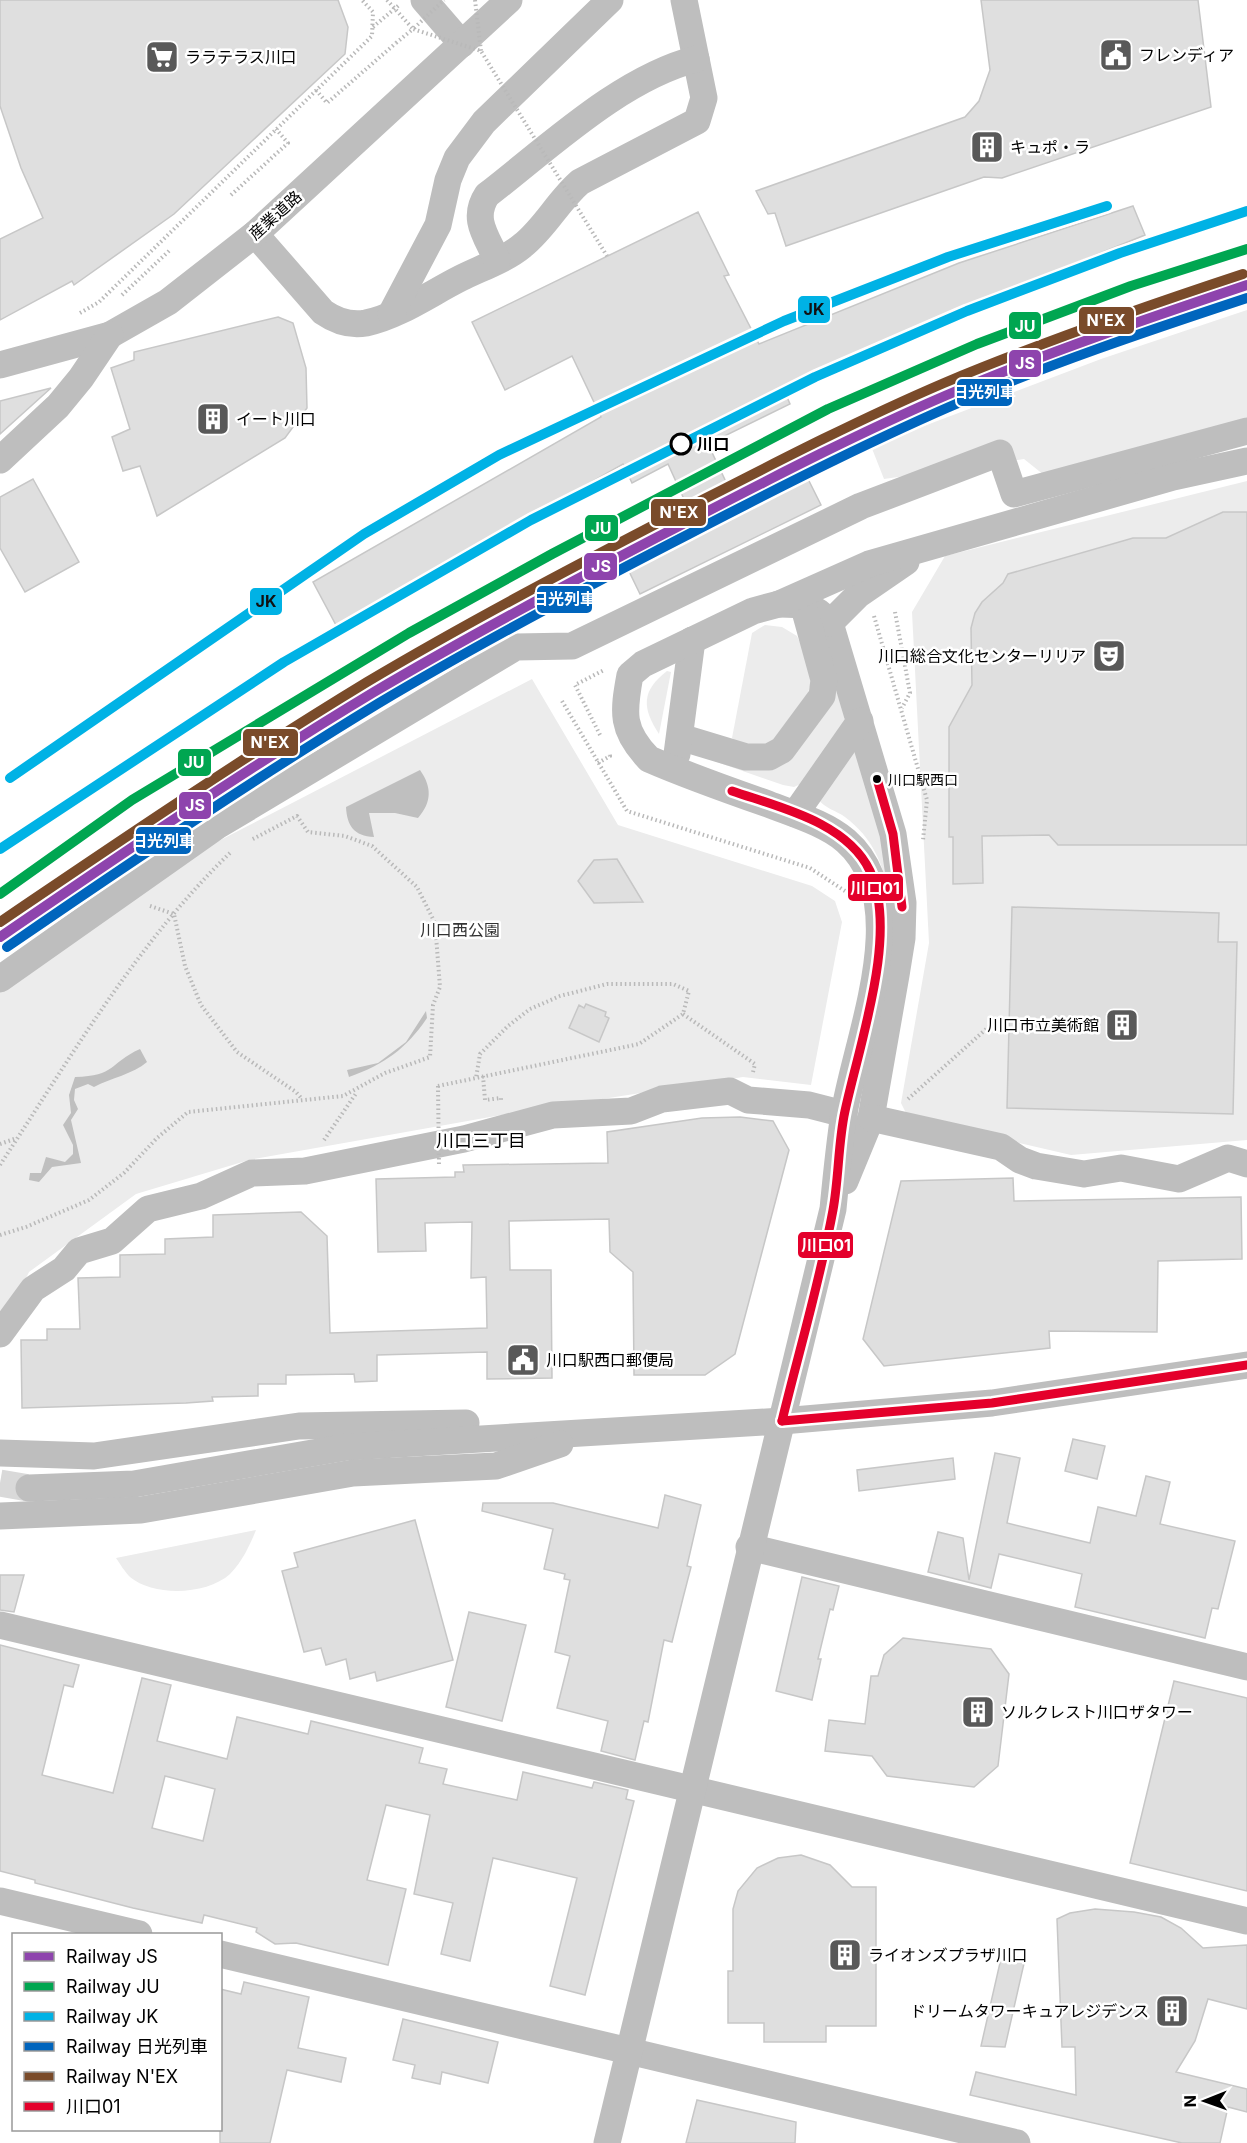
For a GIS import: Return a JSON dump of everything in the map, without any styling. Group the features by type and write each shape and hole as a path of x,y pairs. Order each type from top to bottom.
{"street":[{"path":"424,0 471,47"},
{"name":"産業道路","path":"0,364 110,335 168,302 255,234 471,47 509,0"},
{"path":"391,314 438,225 448,180 469,141 484,122 610,0"},
{"path":"255,234 323,312 335,320 365,323 391,314 520,248 532,238 570,190 580,182 697,121 704,98 684,0"},
{"path":"497,260 479,220 478,212 487,195 626,88 675,64 696,58"},
{"path":"0,460 58,406 81,378 110,335"},
{"path":"0,979 217,826 516,647 573,646 861,506 1000,453 1014,494 1247,431"},
{"path":"607,2143 694,1791 749,1547 833,1209 844,1114 876,970 879,935 877,900 870,872 861,856 845,840 795,814 649,759 633,742 626,719 626,697 630,675 643,664 753,611 791,604 869,564 1173,477 1247,460"},
{"path":"830,623 858,595 886,573 956,540"},
{"path":"791,604 820,611 830,623 893,834 903,903 898,966 871,1118 833,1209"},
{"path":"680,736 753,758 770,757 782,750 822,696 824,680 791,604"},
{"path":"674,770 692,640"},
{"path":"795,814 860,722"},
{"path":"0,1334 33,1289 64,1269 78,1251 112,1241 148,1209 201,1196 252,1173 305,1171 464,1139 553,1115 632,1112 662,1099 730,1091 748,1100 808,1105 844,1114"},
{"path":"871,1118 1001,1147 1020,1160 1036,1166 1083,1174 1120,1168 1179,1179 1228,1158 1247,1164"},
{"path":"29,1488 134,1484 346,1447 782,1421 992,1403 1247,1365"},
{"path":"0,1453 94,1456 299,1426 534,1420 592,1433"},
{"path":"0,1516 141,1510 353,1473 496,1466 592,1433"},
{"path":"749,1547 1247,1667"},
{"path":"0,1625 1247,1921"},
{"path":"0,1901 131,1933"},
{"path":"222,1954 628,2053 1017,2143"}],"path":[{"path":"74,317 99,302 372,36 373,12 362,0"},
{"path":"387,0 413,29 471,47"},
{"path":"372,27 400,4 395,0"},
{"path":"316,90 327,103 444,0"},
{"path":"475,0 471,47 607,256"},
{"path":"231,195 288,142 276,129"},
{"path":"107,293 115,302 170,250"},
{"path":"895,612 910,693 902,708"},
{"path":"562,700 627,811 810,868 849,894"},
{"path":"0,1235 26,1227 89,1200 124,1173 157,1138 188,1112 343,1096 358,1090 385,1073 430,1057 433,1005 440,987 435,923 417,887 372,846 345,836 308,832 297,816 245,844"},
{"path":"0,1165 86,1031 174,914 202,880 235,848"},
{"path":"118,896 174,914"},
{"path":"174,914 185,966 201,1005 237,1052 296,1092 302,1099"},
{"path":"439,1167 438,1086 639,1044 683,1014 689,991 673,984 607,984 560,996 530,1009 508,1026 480,1054 476,1078"},
{"path":"683,1014 755,1064"},
{"path":"905,1101 995,1021"},
{"path":"343,1109 358,1090"},
{"path":"0,1144 18,1138"}],"green space":[{"path":"1247,310 1247,421 1044,475 1024,459 884,479 871,446 1101,359"},
{"path":"1247,481 1247,1140 1071,1155 908,1117 901,1103 929,943 912,612 945,556"},
{"path":"765,625 782,627 797,636 807,658 812,680 808,693 773,740 764,746 739,744 732,738 752,633"},
{"path":"667,671 671,672 659,734 649,716 647,700 652,686"},
{"path":"831,677 845,714 844,723 805,782 794,787 783,785 691,753 749,766"},
{"name":"川口西公園","path":"532,679 618,825 812,886 835,901 842,922 811,1085 743,1077 507,1114 249,1160 136,1194 29,1272 0,1330 0,988 174,864"},
{"path":"855,742 891,866 889,897 884,874 870,843 855,825 818,799"},
{"path":"256,1530 245,1553 230,1574 220,1581 195,1589 166,1590 140,1583 130,1577 116,1558"}],"shaded area":[{"path":"420,770 427,782 429,794 426,806 418,818 395,813 369,813 374,837 361,835 353,829 348,820 346,807"},
{"path":"426,1011 427,1018 403,1047 384,1061 349,1077 347,1070 378,1063 406,1042"},
{"path":"140,1049 147,1062 141,1066 94,1087 88,1084 75,1089 74,1100 78,1109 71,1120 81,1163 52,1167 39,1182 29,1180 30,1173 41,1173 46,1157 65,1162 73,1154 73,1145 63,1125 71,1113 69,1095 75,1077 105,1071"}],"building":[{"path":"0,0 338,0 348,27 345,54 174,214 74,285 72,281 0,320 0,239 43,218 21,168 0,106"},
{"name":"キュポ・ラ","path":"981,0 1198,0 1211,107 1002,178 984,177 786,246 775,213 768,214 756,191 965,117 979,101 990,70"},
{"path":"1133,206 1145,235 972,305 783,388 790,404 708,444 738,507 806,475 821,505 640,594 625,563 698,530 668,464 632,483 623,464 337,627 313,582 601,417 572,356 505,390 472,322 698,212 729,275 724,276 759,344 959,263"},
{"name":"イート川口","path":"278,317 293,323 306,368 307,408 285,438 157,516 140,466 123,471 112,437 130,429 111,368 134,360 134,352"},
{"path":"51,388 0,434 0,401"},
{"path":"33,479 79,562 25,592 0,548 0,497"},
{"name":"川口総合文化センターリリア","path":"1223,512 1247,512 1247,845 1058,845 1049,835 982,836 983,883 953,884 953,837 949,837 949,727 972,685 971,628 975,613 982,602 1003,583 1008,574 1133,538 1166,538"},
{"path":"617,859 643,902 594,903 578,881 594,860"},
{"name":"川口市立美術館","path":"1012,907 1219,913 1218,942 1237,942 1233,1114 1007,1108"},
{"path":"586,1004 606,1012 605,1016 609,1018 599,1042 569,1028 579,1005 584,1008"},
{"path":"740,1117 773,1121 789,1150 735,1354 705,1375 634,1375 633,1272 610,1252 609,1219 509,1221 510,1270 551,1270 552,1378 487,1379 487,1352 377,1355 377,1381 355,1382 354,1374 286,1375 286,1384 258,1384 258,1396 212,1397 213,1401 186,1403 22,1408 21,1340 47,1340 47,1329 80,1329 78,1278 120,1277 120,1255 165,1254 165,1239 213,1237 213,1215 301,1212 327,1236 330,1333 487,1328 486,1277 471,1278 472,1222 425,1223 426,1251 378,1252 376,1179 455,1177 455,1172 464,1172 463,1165 608,1163 607,1132 702,1118"},
{"path":"1013,1178 1014,1201 1241,1197 1242,1259 1158,1261 1157,1332 1049,1331 1050,1348 884,1366 863,1339 901,1181"},
{"path":"1073,1439 1105,1446 1097,1479 1065,1471"},
{"path":"995,1453 1020,1458 1007,1523 1090,1543 1098,1507 1136,1516 1146,1476 1170,1482 1160,1524 1235,1541 1218,1609 1212,1608 1205,1638 1075,1607 1082,1574 999,1554 991,1588 928,1572 938,1532 963,1538 969,1580"},
{"path":"953,1458 955,1479 859,1491 857,1470"},
{"path":"665,1495 701,1505 687,1566 691,1567 672,1642 664,1640 648,1722 644,1721 635,1760 601,1751 608,1721 557,1708 570,1656 555,1652 570,1580 564,1579 565,1574 544,1569 553,1529 482,1511 483,1503 553,1503 658,1528"},
{"path":"415,1520 453,1660 377,1681 375,1672 350,1679 346,1659 326,1665 321,1648 304,1652 282,1571 298,1567 294,1553"},
{"path":"0,1575 24,1575 14,1612 0,1610"},
{"path":"802,1577 839,1586 833,1610 830,1609 818,1659 821,1659 812,1700 776,1691"},
{"path":"469,1612 526,1625 502,1721 446,1707"},
{"name":"ソルクレスト川口ザタワー","path":"903,1638 991,1649 1009,1674 998,1766 974,1787 887,1776 872,1756 825,1751 829,1720 865,1724 871,1676 878,1676 884,1655"},
{"path":"0,1645 79,1665 73,1687 64,1685 42,1775 113,1793 142,1678 171,1685 157,1741 227,1759 237,1717 308,1734 311,1721 423,1748 419,1763 447,1769 443,1784 517,1800 523,1772 592,1788 594,1782 628,1790 626,1799 634,1801 585,1995 550,1986 577,1878 493,1858 470,1961 441,1954 453,1903 414,1894 430,1815 386,1805 367,1880 406,1889 388,1965 296,1943 275,1944 256,1932 257,1928 204,1915 202,1923 133,1908 35,1883 35,1880 0,1871","holes":["165,1776 215,1789 203,1841 152,1828"]},
{"path":"1174,1681 1247,1698 1247,1891 1130,1863"},
{"name":"ライオンズプラザ川口","path":"801,1855 830,1865 852,1887 876,1887 876,2026 826,2026 826,2042 764,2042 764,2023 728,2023 728,1971 733,1971 733,1909 738,1891 757,1868 778,1858"},
{"path":"1095,1909 1161,1917 1181,1928 1203,1948 1247,1945 1247,2009 1208,1999 1195,2041 1176,2072 1247,2089 1247,2112 1228,2107 1220,2143 1182,2143 970,2095 976,2072 1076,2095 1075,2047 1062,2047 1057,1919 1070,1913"},
{"path":"1002,1954 1025,1959 1005,2047 981,2046"},
{"path":"244,1982 309,1997 298,2048 346,2058 341,2082 287,2070 270,2143 220,2143 220,2131 222,2131 222,1989 241,1994"},
{"path":"403,2019 498,2042 488,2083 442,2072 440,2084 412,2078 415,2065 393,2060"},
{"path":"697,2100 796,2122 795,2143 686,2143"}],"tunnel":[{"path":"0,1483 29,1488"}],"rail line":[{"name":"JK","path":"10,778 364,534 499,455 784,321 948,257 1107,206"},
{"name":"JK","path":"0,849 284,662 531,520 815,377 967,311 1120,253 1247,211"},
{"name":"JU","path":"0,894 132,800 409,633 552,554 828,409 977,344 1131,286 1247,249"},
{"name":"N'EX","path":"0,922 136,830 367,682 482,616 638,533 876,413 944,383 1018,353 1243,274"},
{"name":"JS","path":"0,937 185,812 326,721 449,649 602,566 812,458 947,395 1058,351 1247,285"},
{"name":"日光列車","path":"7,947 191,822 379,703 610,575 753,501 949,407 1060,363 1247,298"}],"transit line":[{"name":"川口01","path":"877,779 893,834 902,907"},
{"name":"川口01","path":"732,791 790,810 828,828 845,840 859,854 870,871 878,896 879,957 874,990 843,1123 835,1198 828,1237 782,1421"},
{"name":"川口01","path":"782,1421 992,1403 1247,1365"}],"place":[{"name":"フレンディア","path":"1116,55"},
{"name":"ララテラス川口","path":"162,57"},
{"name":"キュポ・ラ","path":"987,147"},
{"name":"イート川口","path":"213,419"},
{"name":"川口","path":"681,444"},
{"name":"川口総合文化センターリリア","path":"1109,656"},
{"name":"川口駅西口","path":"877,779"},
{"name":"川口市立美術館","path":"1122,1025"},
{"name":"川口駅西口郵便局","path":"523,1360"},
{"name":"ソルクレスト川口ザタワー","path":"978,1712"},
{"name":"ライオンズプラザ川口","path":"845,1955"},
{"name":"ドリームタワーキュアレジデンス","path":"1172,2011"}],"district":[{"name":"川口三丁目","path":"481,1141"}]}
